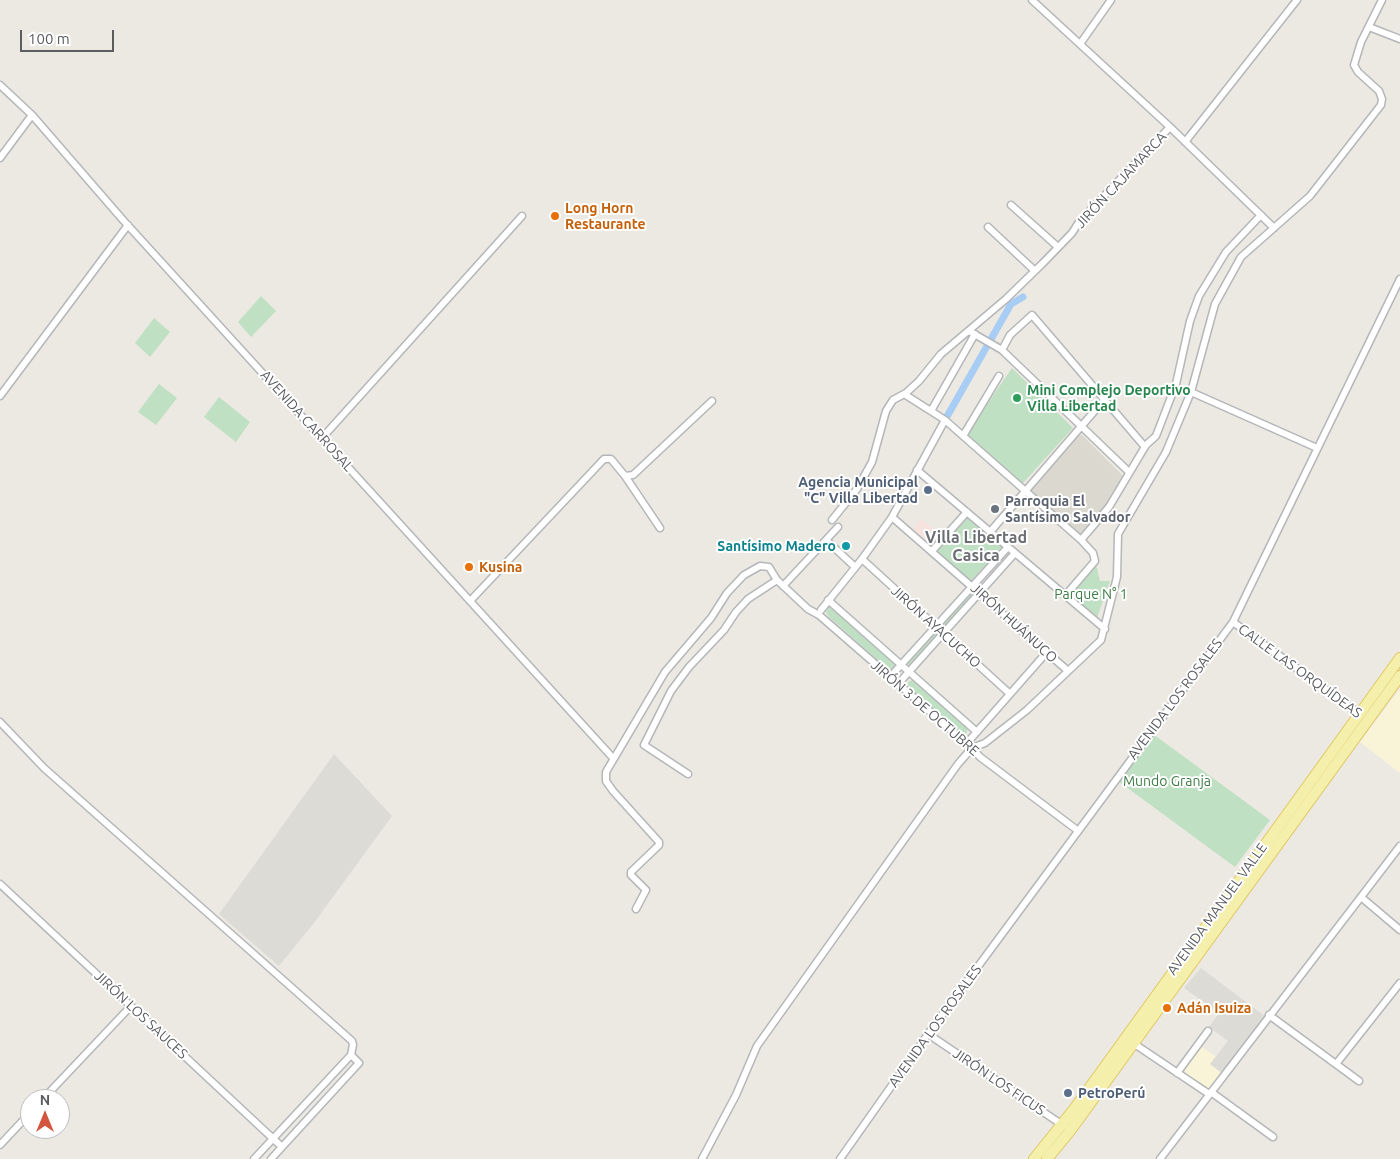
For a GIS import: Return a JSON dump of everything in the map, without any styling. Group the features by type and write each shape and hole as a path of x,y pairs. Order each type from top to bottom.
{"main road":[{"name":"AVENIDA MANUEL VALLE","path":"1034,1159 1066,1128 1133,1043 1363,717 1400,658"},
{"name":"AVENIDA MANUEL VALLE","path":"1047,1159 1066,1128 1363,717 1400,676"}],"street":[{"path":"1032,0 1170,127 1274,228"},
{"path":"1080,44 1111,0"},
{"path":"1185,142 1297,0"},
{"path":"969,745 985,743 1027,710 1068,670 1092,651 1101,640 1117,577 1118,534 1166,452 1191,392 1215,304 1241,257 1310,196 1381,105 1382,99 1379,91 1358,72 1354,65 1355,58 1382,0"},
{"path":"1369,27 1400,39"},
{"name":"AVENIDA CARROSAL","path":"0,85 32,116 128,225 613,758"},
{"path":"0,158 32,116"},
{"name":"JIRÓN CAJAMARCA","path":"832,520 856,489 872,462 886,411 893,400 904,394 919,381 941,354 972,333 1035,271 1170,127"},
{"path":"1010,205 1058,247"},
{"path":"1081,540 1109,507 1145,447 1156,436 1176,384 1190,321 1199,296 1226,252 1261,215"},
{"path":"322,438 522,216"},
{"path":"0,396 128,225"},
{"path":"988,227 1035,271"},
{"name":"AVENIDA LOS ROSALES","path":"840,1159 928,1034 1233,622 1279,530 1316,448 1400,279"},
{"path":"1002,350 1010,335 1032,315 1145,447"},
{"path":"931,411 972,333 1002,350 1129,472"},
{"path":"963,436 999,376"},
{"path":"1191,392 1316,448"},
{"path":"904,394 945,420 1081,540 1093,553 1095,560 1064,596"},
{"path":"990,532 1104,400"},
{"path":"625,476 633,475 712,401"},
{"path":"821,610 862,559 892,517 945,420"},
{"path":"471,600 604,459 612,459 660,528"},
{"path":"917,470 1105,629"},
{"path":"932,551 967,512"},
{"name":"JIRÓN HUÁNUCO","path":"892,517 1068,670"},
{"path":"783,586 838,526"},
{"path":"826,540 855,567"},
{"path":"890,677 1008,547"},
{"path":"898,684 1015,553"},
{"name":"JIRÓN AYACUCHO","path":"862,559 1010,694"},
{"name":"JIRÓN 3 DE OCTUBRE","path":"636,909 646,890 631,875 631,872 659,842 606,781 606,772 665,672 711,618 727,593 744,575 760,566 769,567 783,586 808,609 819,615 969,745 980,757 1078,830"},
{"path":"688,774 644,745 671,692 689,667 724,630 736,612 748,599 778,580"},
{"name":"JIRÓN 3 DE OCTUBRE","path":"828,600 900,666 977,732"},
{"name":"CALLE LAS ORQUÍDEAS","path":"1233,622 1363,717"},
{"path":"702,1159 736,1095 757,1046 875,883 977,732 1047,652"},
{"path":"0,722 44,768 352,1041 350,1055 254,1159"},
{"path":"1160,1159 1400,846"},
{"name":"JIRÓN LOS SAUCES","path":"0,884 282,1147"},
{"path":"1361,897 1400,930"},
{"path":"1336,1064 1400,983"},
{"path":"52,1089 131,1006"},
{"path":"1270,1015 1359,1081"},
{"path":"1177,1073 1208,1031"},
{"name":"JIRÓN LOS FICUS","path":"928,1034 1066,1128"},
{"path":"1133,1043 1273,1136"},
{"path":"271,1159 359,1063 350,1055"},
{"path":"0,1145 20,1124"}],"shaded area":[{"path":"1082,435 1123,476 1110,500 1083,533 1079,534 1032,492 1032,488 1078,436"},
{"path":"921,519 941,535 932,545 913,529"},
{"path":"1400,691 1400,773 1360,742"},
{"path":"334,754 392,816 314,923 279,966 219,914"},
{"path":"1201,968 1266,1017 1223,1074 1210,1064 1228,1041 1209,1027 1219,1013 1184,988"},
{"path":"1201,1046 1216,1057 1223,1074 1210,1090 1186,1074 1185,1068"}],"green space":[{"path":"261,296 276,311 251,337 238,322"},
{"path":"154,318 170,332 150,357 135,343"},
{"name":"Mini Complejo Deportivo Villa Libertad","path":"1012,368 1073,428 1022,484 966,434"},
{"path":"159,384 177,398 156,425 138,412"},
{"path":"219,397 250,422 236,442 204,417"},
{"path":"966,516 1002,547 971,581 936,550"},
{"name":"Parque N° 1","path":"1096,564 1100,581 1110,581 1097,618 1070,595"},
{"path":"971,592 975,595 945,627 942,625"},
{"path":"828,607 832,607 893,662 895,667 889,670 829,617 826,612"},
{"path":"936,631 939,633 910,666 907,663"},
{"path":"912,680 968,728 966,735 962,736 911,691 907,683"},
{"name":"Mundo Granja","path":"1153,734 1270,820 1235,867 1118,781"}],"waterway":[{"path":"945,420 1011,304 1023,297"}],"place":[{"name":"Long Horn Restaurante","path":"555,216"},
{"name":"Mini Complejo Deportivo Villa Libertad","path":"1017,398"},
{"name":"Agencia Municipal \"C\" Villa Libertad","path":"928,490"},
{"name":"Parroquia El Santísimo Salvador","path":"995,509"},
{"name":"Santísimo Madero","path":"846,546"},
{"name":"Kusina","path":"469,567"},
{"name":"Adán Isuiza","path":"1167,1008"},
{"name":"PetroPerú","path":"1068,1093"}],"district":[{"name":"Villa Libertad Casica","path":"976,547"}]}
